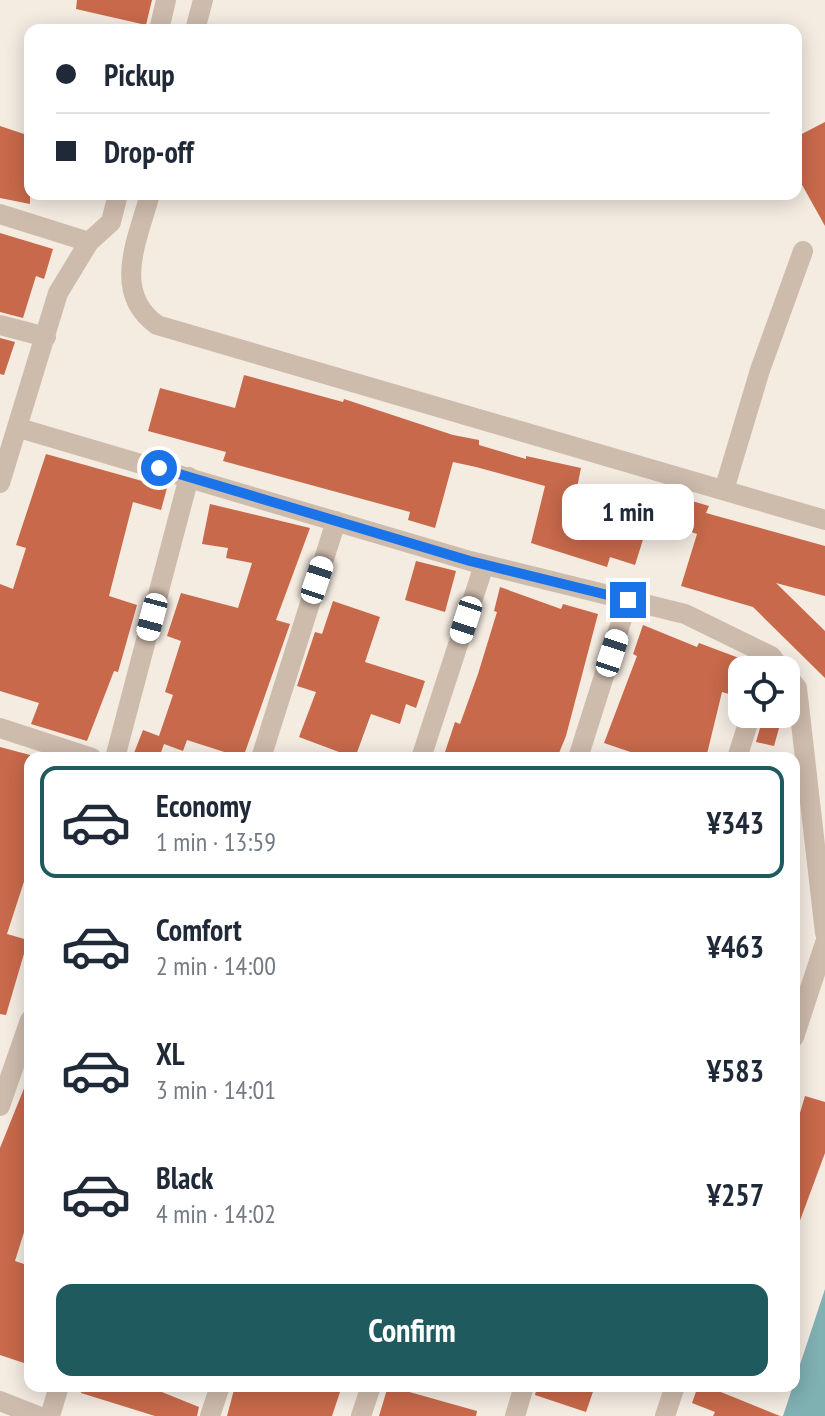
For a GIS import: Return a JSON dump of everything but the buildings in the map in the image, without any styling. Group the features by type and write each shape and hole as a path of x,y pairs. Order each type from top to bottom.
{"street":[{"path":"160,24 166,0"},
{"path":"197,24 203,0"},
{"path":"0,483 58,293 89,242 111,222 116,200"},
{"path":"148,200 130,270 130,293 138,309 157,325 825,520"},
{"path":"0,214 89,242"},
{"path":"724,490 760,370 803,251"},
{"path":"0,325 46,337"},
{"path":"19,428 484,565 685,614 756,656"},
{"path":"117,752 189,477"},
{"path":"263,752 336,521"},
{"path":"423,752 484,565"},
{"path":"580,752 628,600"},
{"path":"800,714 825,933"},
{"path":"0,728 74,752"},
{"path":"739,752 747,728"},
{"path":"801,990 825,943"},
{"path":"0,1106 24,1035"},
{"path":"50,1416 57,1392"},
{"path":"210,1416 218,1392"},
{"path":"361,1416 369,1392"},
{"path":"515,1416 522,1392"},
{"path":"665,1416 673,1392"},
{"path":"0,1401 38,1416"}],"water":[{"path":"825,1289 825,1416 783,1416 791,1392 800,1392 800,1365"}],"route":[{"path":"159,468 470,561 628,600"}]}
